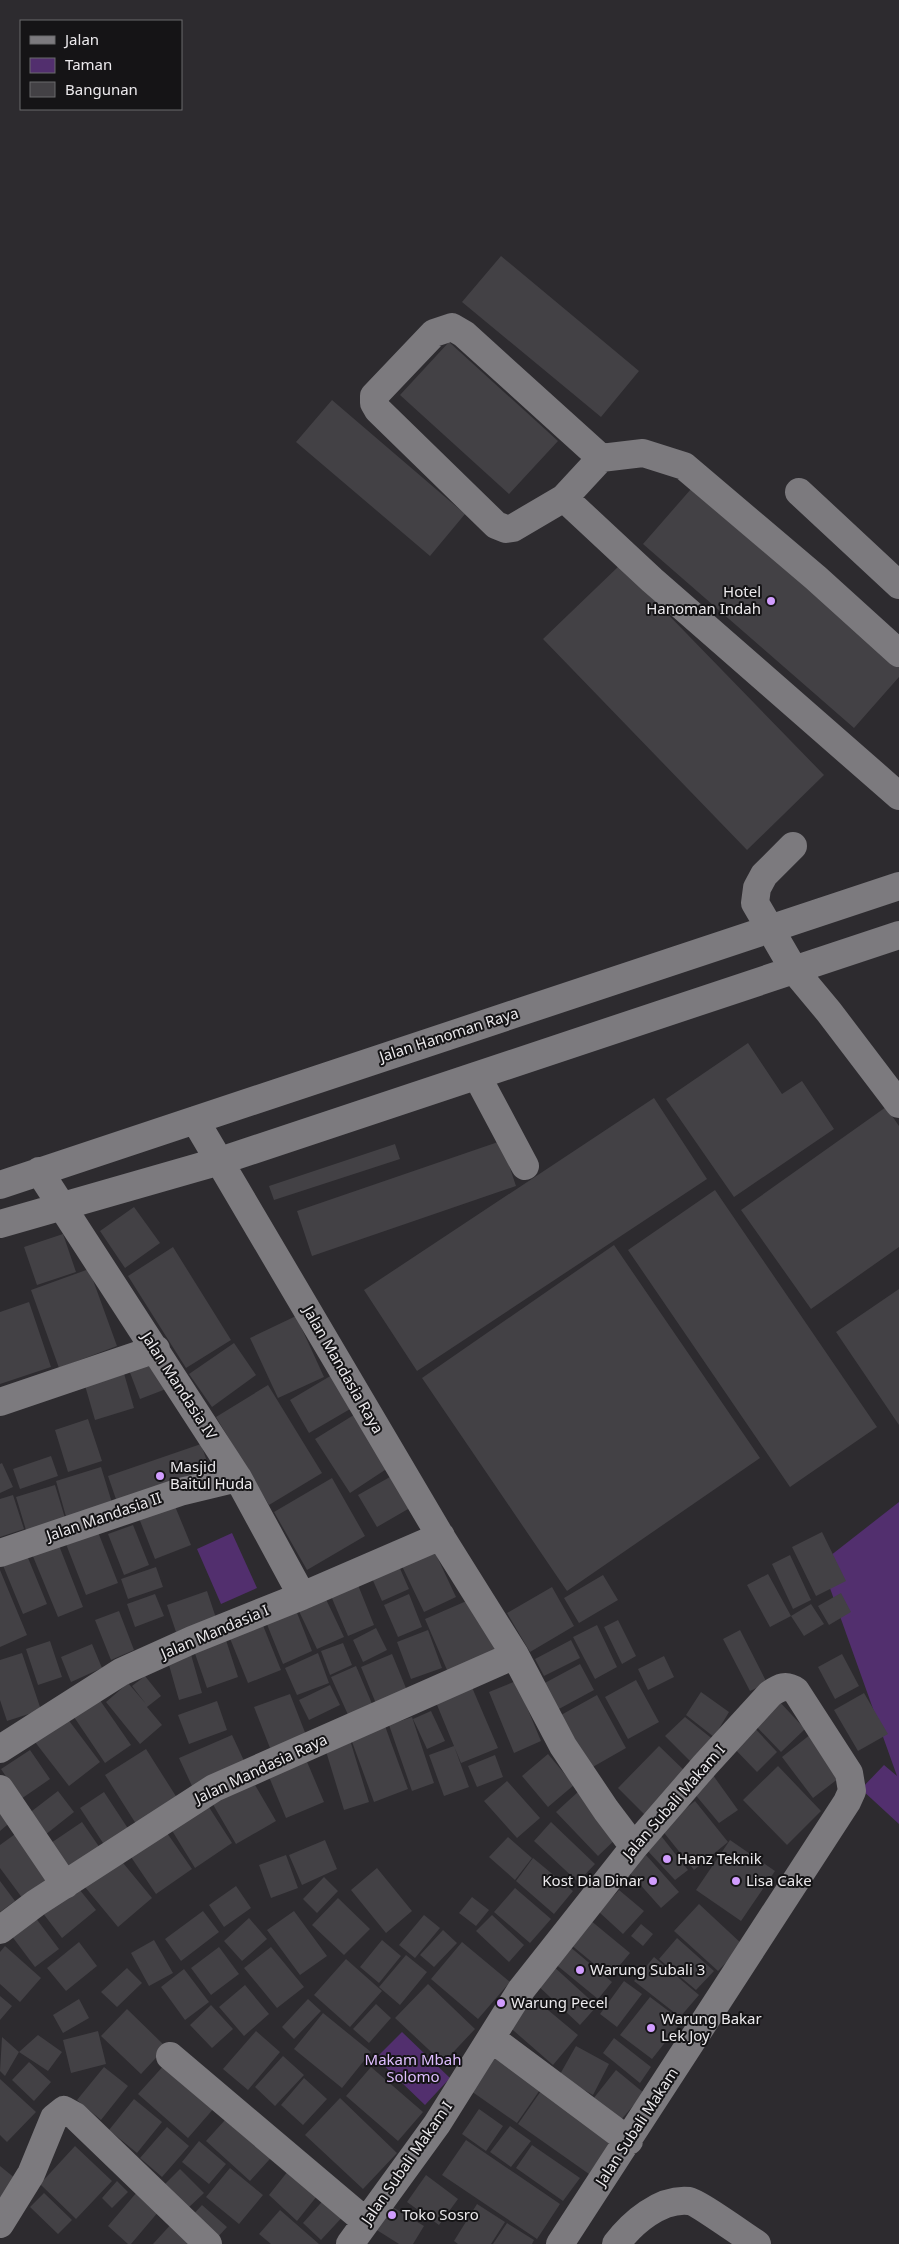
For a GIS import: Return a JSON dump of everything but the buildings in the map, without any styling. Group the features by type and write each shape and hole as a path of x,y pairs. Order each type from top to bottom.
{"street":[{"path":"601,458 464,334 452,327 434,334 374,396 374,403 378,410 496,525 506,528 513,528 564,498 601,458 643,453 684,466 816,578 899,653"},
{"path":"798,492 899,585"},
{"path":"564,498 652,580 895,786"},
{"path":"793,846 764,876 757,888 755,903 794,970 829,1012 899,1104"},
{"name":"Jalan Hanoman Raya","path":"0,1185 899,886"},
{"path":"0,1224 220,1161 899,935"},
{"path":"477,1076 525,1166"},
{"name":"Jalan Mandasia Raya","path":"194,1120 441,1536 515,1655 563,1746 634,1848"},
{"name":"Jalan Mandasia IV","path":"39,1171 238,1478 302,1596"},
{"path":"0,1402 156,1349"},
{"name":"Jalan Mandasia II","path":"0,1553 180,1492 238,1478"},
{"name":"Jalan Mandasia I","path":"0,1749 121,1672 192,1640 302,1596 441,1536"},
{"name":"Jalan Mandasia Raya","path":"0,1930 36,1903 214,1788 515,1655"},
{"name":"Jalan Subali Makam I","path":"350,2244 436,2124 521,1990 634,1848 742,1724 770,1694 782,1686"},
{"name":"Jalan Subali Makam","path":"560,2244 629,2141 852,1792 849,1773 796,1691 790,1686 782,1686"},
{"path":"0,1789 65,1885"},
{"path":"491,2038 629,2141"},
{"path":"170,2056 366,2221"},
{"path":"0,2224 31,2174 54,2118 64,2110 75,2116 208,2244"},
{"path":"616,2244 627,2229 654,2209 671,2202 691,2201 757,2244"}],"green space":[{"path":"899,1502 899,1824 861,1789 884,1765 897,1776 821,1563"},
{"path":"232,1533 257,1588 221,1604 197,1549"},
{"name":"Makam Mbah Solomo","path":"402,2032 450,2078 425,2105 376,2058"}],"place":[{"name":"Hotel Hanoman Indah","path":"771,601"},
{"name":"Masjid Baitul Huda","path":"160,1476"},
{"name":"Hanz Teknik","path":"667,1859"},
{"name":"Kost Dia Dinar","path":"653,1881"},
{"name":"Lisa Cake","path":"736,1881"},
{"name":"Warung Subali 3","path":"580,1970"},
{"name":"Warung Pecel","path":"501,2003"},
{"name":"Warung Bakar Lek Joy","path":"651,2028"},
{"name":"Toko Sosro","path":"392,2215"}]}
